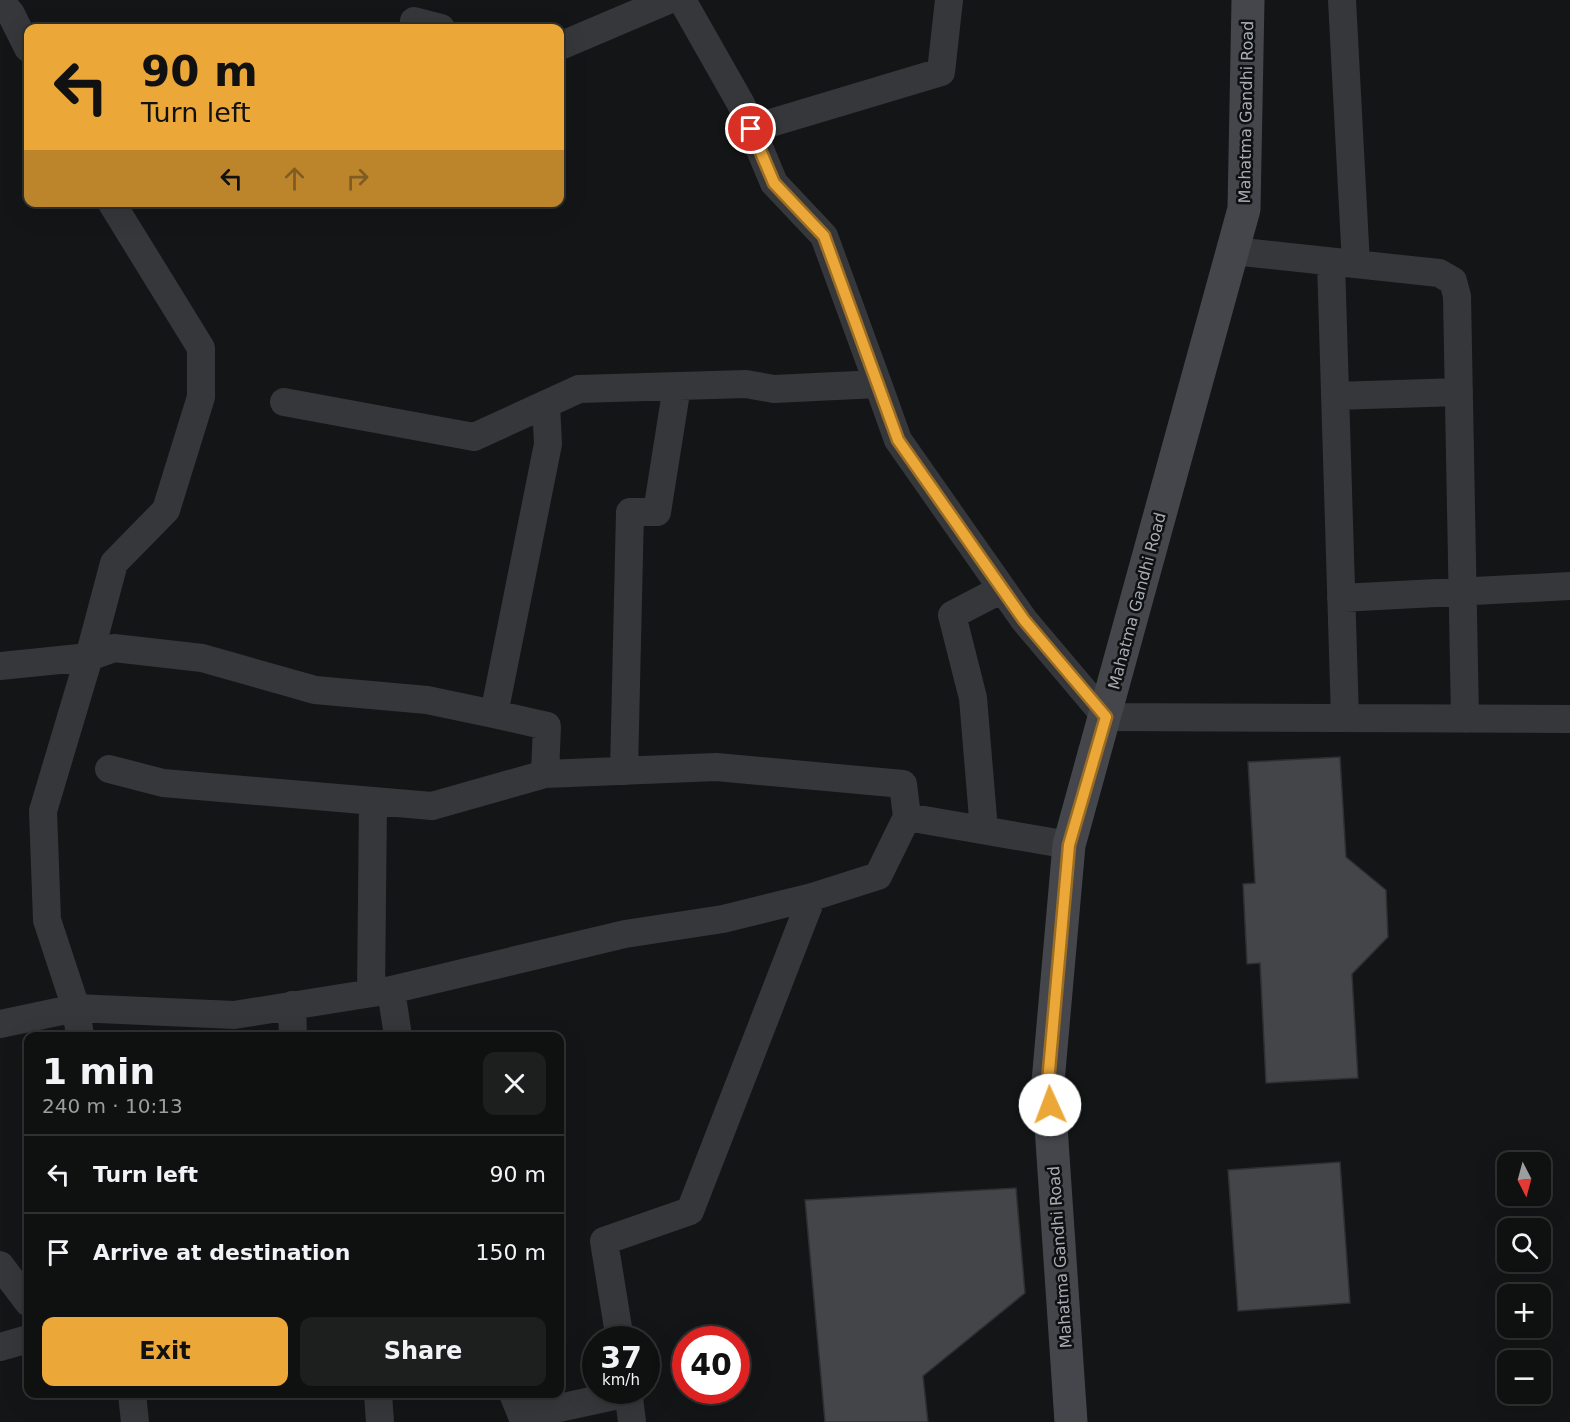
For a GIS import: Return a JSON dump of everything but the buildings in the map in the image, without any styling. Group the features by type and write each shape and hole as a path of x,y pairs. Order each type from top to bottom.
{"street":[{"path":"0,0 11,14 24,40"},
{"path":"564,44 668,0"},
{"path":"682,0 741,104 774,183 824,236 898,440 1024,620 1106,717 1570,719"},
{"path":"751,129 941,72 949,0"},
{"name":"Mahatma Gandhi Road","path":"1071,1422 1048,1082 1069,845 1244,209 1248,0"},
{"path":"1342,0 1343,263 1335,396 1345,718"},
{"path":"79,1032 76,1008 47,920 43,811 89,657 114,563 166,510 201,397 201,348 114,207"},
{"path":"1233,251 1439,273 1453,281 1457,296 1465,719"},
{"path":"284,402 474,437 579,389 746,384 774,389 878,384"},
{"path":"624,771 630,512 657,512 677,386"},
{"path":"1335,396 1459,392"},
{"path":"494,714 548,444 546,404"},
{"path":"1341,598 1570,586"},
{"path":"984,830 973,698 952,615 1002,589"},
{"path":"0,666 89,657 114,648 202,658 315,690 427,700 547,726 545,774"},
{"path":"0,1024 76,1008 234,1015 381,991 625,934 723,919 812,897 878,876 907,817 903,784 716,767 545,774 432,806 163,783 109,769"},
{"path":"373,801 381,991 396,1032"},
{"path":"907,817 1069,845"},
{"path":"618,1326 604,1241 690,1211 812,897"},
{"path":"292,1005 293,1032"},
{"path":"0,1265 24,1297"},
{"path":"0,1347 24,1340"},
{"path":"378,1398 380,1422"},
{"path":"515,1398 522,1416 582,1402"},
{"path":"630,1404 632,1422"}],"route":[{"path":"751,129 774,183 824,236 898,440 1024,620 1106,717 1069,845 1048,1082 1050,1105"}]}
